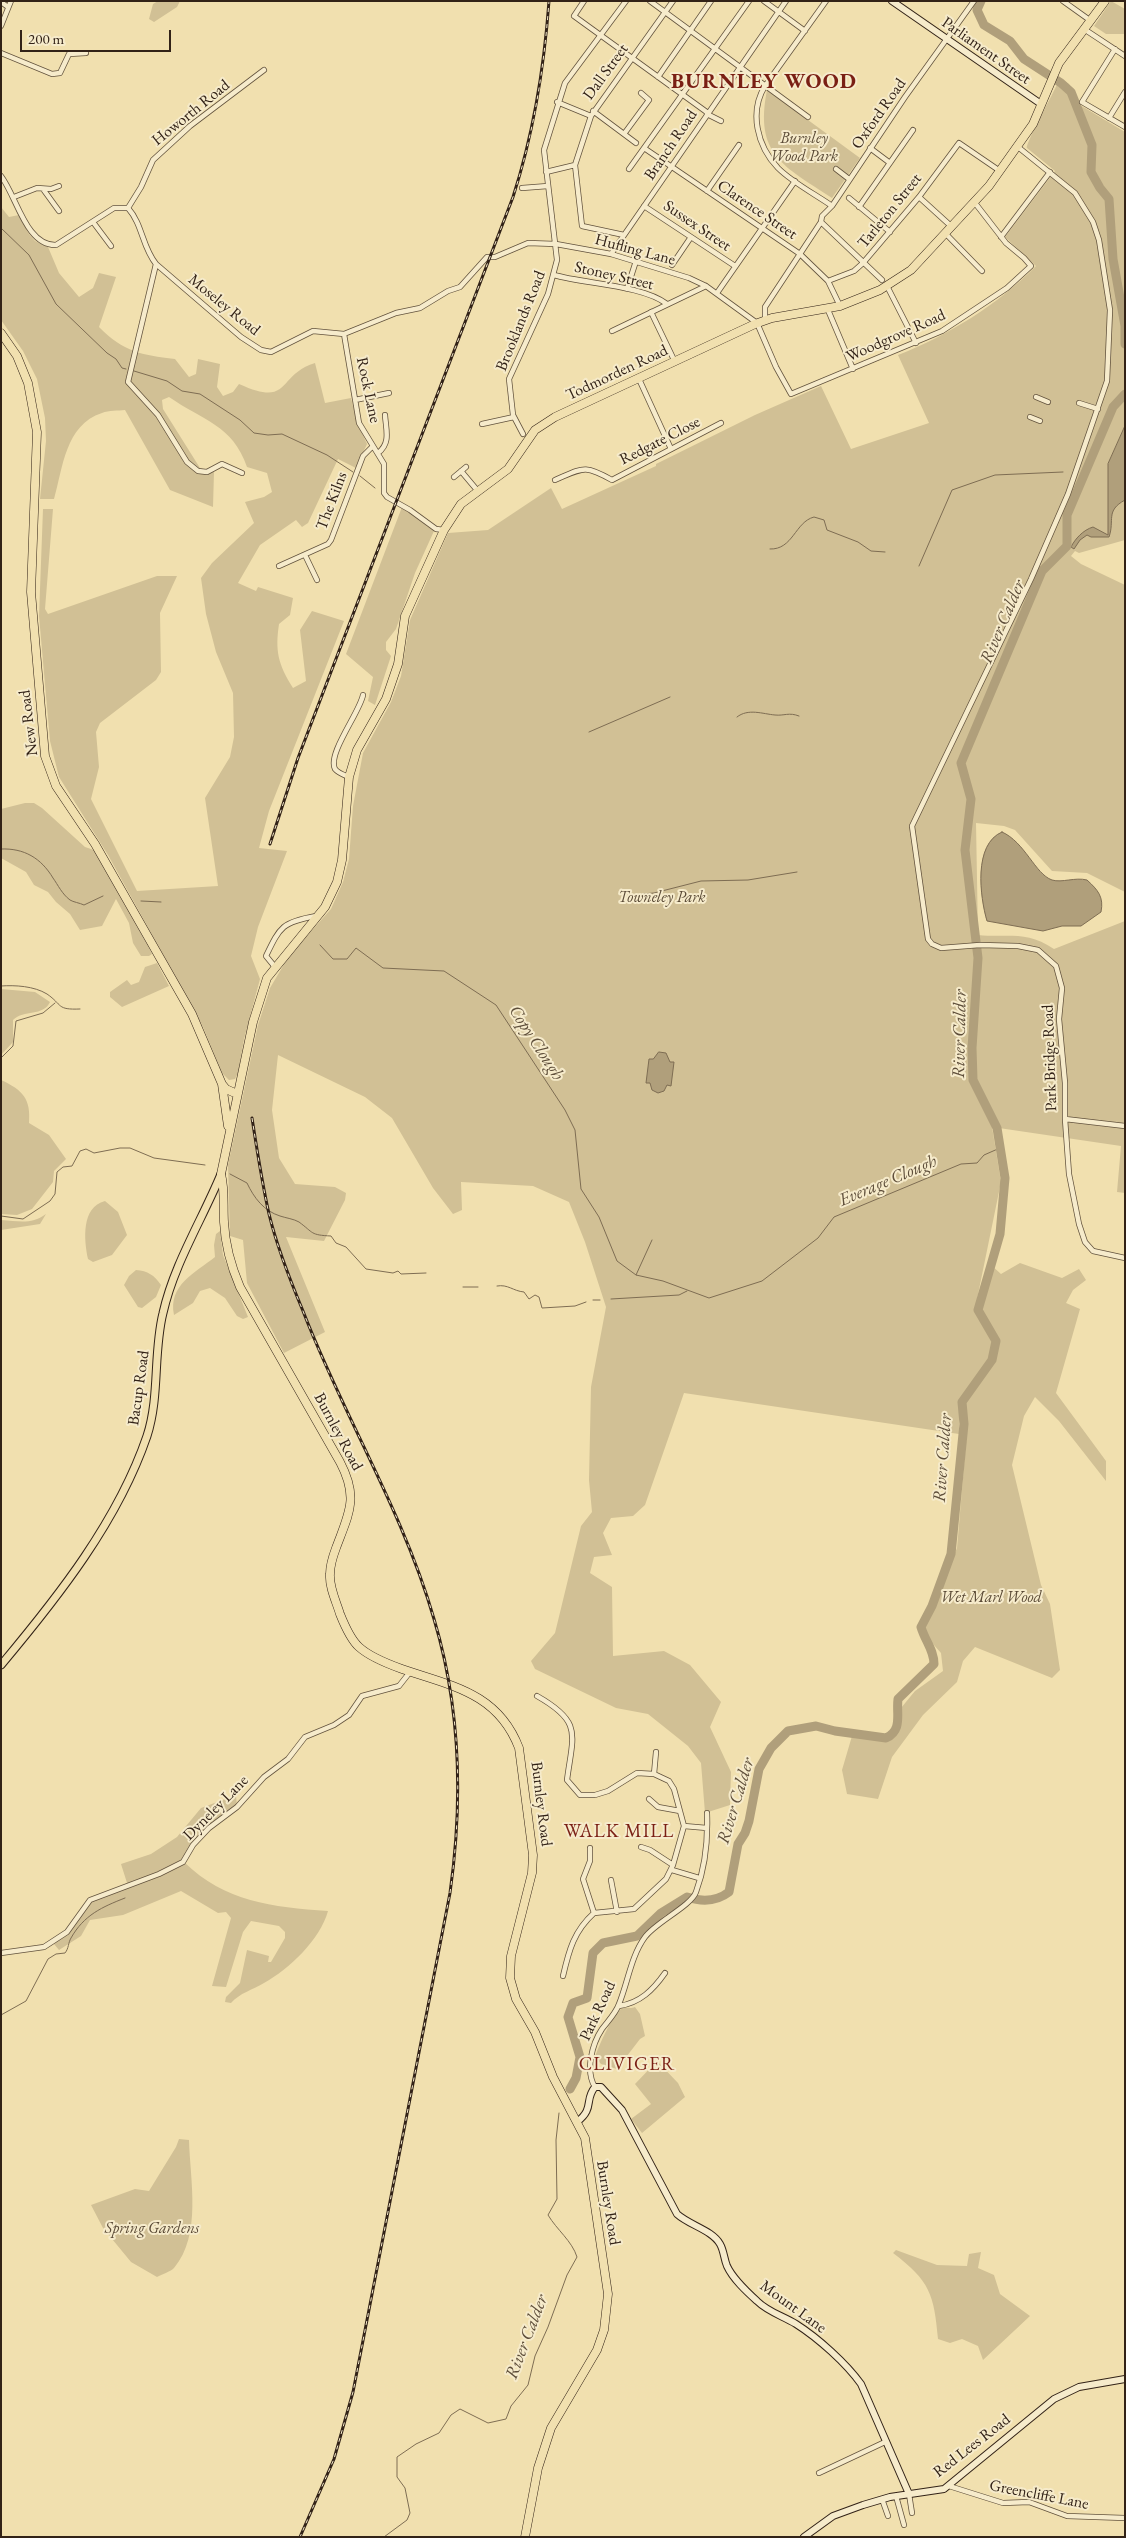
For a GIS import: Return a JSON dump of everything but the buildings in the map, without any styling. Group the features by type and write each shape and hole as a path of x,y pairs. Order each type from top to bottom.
{"highway":[{"name":"Todmorden Road","path":"228,1133 253,1022 267,978 325,908 337,882 342,860 348,777 357,750 386,699 398,664 405,616 444,530 461,504 476,490 508,469 516,461 528,439 542,424 761,322 828,310 904,276 975,203 1000,172 1033,124 1056,71 1105,1"},
{"name":"New Road","path":"1,333 16,356 28,383 37,432 31,592 45,756 56,786 96,844 192,1014 222,1084 228,1133"},
{"path":"222,1084 226,1089 237,1094"},
{"name":"Burnley Road","path":"228,1133 221,1174 224,1185 225,1236 234,1274 271,1344 340,1462 351,1486 352,1497 349,1517 331,1563 330,1574 336,1601 344,1624 358,1646 379,1660 477,1696 503,1718 514,1734 519,1748 533,1855 532,1873 511,1956 510,1978 516,1999 535,2032 553,2077 585,2138 608,2294 608,2310 597,2350 551,2428 538,2468 525,2537"}],"main road":[{"name":"Bacup Road","path":"1,1665 69,1577 111,1512 138,1460 147,1434 154,1403 162,1316 169,1288 221,1174"}],"street":[{"path":"1,26 11,1"},
{"path":"584,1 574,16 720,121"},
{"name":"Brooklands Road","path":"523,434 514,417 509,379 544,303 557,260 544,150 557,102 565,83 626,1"},
{"path":"650,1 808,117"},
{"name":"Dall Street","path":"575,165 592,113 673,1"},
{"path":"658,76 711,1"},
{"path":"629,169 749,1"},
{"path":"764,1 805,31"},
{"name":"Branch Road","path":"611,254 786,1"},
{"path":"826,1 765,86 756,112 760,138 778,168 832,206"},
{"name":"Parliament Street","path":"892,1 1041,104"},
{"name":"Oxford Road","path":"761,322 765,307 821,222 822,216 832,206 870,148 974,1"},
{"path":"1063,1 1091,21"},
{"path":"1,2 8,7"},
{"path":"1084,29 1125,56"},
{"path":"1115,49 1082,102 1125,127"},
{"path":"1,53 52,74 60,73 69,54 86,53"},
{"name":"Howorth Road","path":"128,208 141,187 153,160 190,126 264,70"},
{"path":"1109,118 1125,92"},
{"path":"624,134 649,100 641,93"},
{"path":"557,102 592,113 636,143"},
{"path":"860,207 913,130"},
{"name":"Tarleton Street","path":"828,281 854,271 863,263 919,197 959,142 1000,172"},
{"path":"707,191 739,145"},
{"path":"1018,147 1075,193 1086,208 1099,240 1110,310 1107,381 1098,409 1079,403"},
{"name":"Clarence Street","path":"644,148 800,254 828,281 840,306"},
{"path":"870,148 890,163"},
{"path":"546,172 575,165 582,226 624,235"},
{"path":"836,169 849,179"},
{"path":"975,203 1001,237 1050,172"},
{"path":"1,176 14,197 32,234 48,246 56,246 114,208 128,208"},
{"path":"717,293 795,181"},
{"path":"14,197 37,188 51,189 59,186"},
{"path":"522,188 548,186"},
{"path":"43,189 59,211"},
{"path":"919,197 952,227"},
{"path":"849,198 890,232"},
{"name":"Sussex Street","path":"644,206 735,266"},
{"name":"Moseley Road","path":"128,208 138,222 148,255 156,264 216,317 261,350 271,352 313,331 344,334 396,313 420,308 448,291 460,287 469,279 480,263 487,258 495,257"},
{"path":"93,222 110,246"},
{"path":"821,222 863,263 872,268 885,283 916,343"},
{"path":"946,234 982,271"},
{"path":"672,265 691,237"},
{"name":"Woodgrove Road","path":"761,322 788,391 791,394 796,393 916,343 964,318 1007,288 1031,266 1001,237"},
{"name":"Hufling Lane","path":"495,257 528,243 556,244 611,254 682,275 706,286 761,322"},
{"path":"627,289 636,261"},
{"path":"156,264 128,382 158,415 187,462 198,471 207,472 222,464 242,473"},
{"name":"Stoney Street","path":"554,275 627,289 661,300 667,304"},
{"path":"612,331 706,286"},
{"path":"828,310 853,369"},
{"path":"651,312 675,362"},
{"name":"Rock Lane","path":"344,334 359,423 384,464 384,492 387,497 410,510 436,529 444,530"},
{"path":"639,379 671,449"},
{"path":"355,400 389,392"},
{"path":"1036,397 1048,402"},
{"name":"Park Bridge Road","path":"1098,409 1068,494 1031,578 912,826 928,938 932,944 941,948 972,945 1018,946 1038,950 1056,966 1062,988 1059,1019 1071,1188 1085,1242 1093,1251 1125,1258"},
{"path":"378,453 384,448 387,440 385,415"},
{"path":"482,424 514,417"},
{"path":"1030,417 1040,421"},
{"name":"Redgate Close","path":"555,480 582,468 594,470 612,480 721,423"},
{"name":"The Kilns","path":"279,566 305,555 331,540 363,456 373,446"},
{"path":"454,477 466,467"},
{"path":"461,471 476,490"},
{"path":"305,555 318,580"},
{"path":"348,777 339,773 335,768 334,762 343,734 361,706 363,695"},
{"path":"275,967 266,956 279,930 303,918 318,916"},
{"path":"1065,1119 1125,1126"},
{"name":"Dyneley Lane","path":"1,1953 44,1947 67,1932 90,1900 159,1874 184,1862 193,1846 209,1828 237,1806 264,1777 288,1759 305,1737 334,1725 349,1715 362,1696 399,1686 410,1671"},
{"path":"537,1696 557,1707 570,1722 574,1739 567,1780 580,1795 595,1795 608,1791 637,1773 654,1774 669,1782 674,1789 684,1826 672,1868 666,1879 634,1908 617,1912 594,1913 582,1924 571,1943 563,1976"},
{"path":"654,1774 656,1752"},
{"path":"649,1799 658,1807 680,1811"},
{"path":"641,1847 650,1850 672,1868 699,1878 705,1853 708,1828 707,1813"},
{"path":"684,1826 708,1828"},
{"path":"590,1848 590,1861 583,1878 594,1913"},
{"name":"Park Road","path":"577,2122 587,2113 594,2087 590,2068 591,2059 601,2031 619,2006 636,1954 645,1936 675,1910 691,1901 696,1893 699,1878"},
{"path":"611,1880 617,1912"},
{"path":"619,2006 630,2004 646,1995 656,1986 665,1973"},
{"name":"Mount Lane","path":"594,2087 601,2087 622,2110 676,2214 714,2237 720,2244 727,2266 734,2278 762,2305 797,2325 850,2368 861,2384 909,2494"},
{"name":"Red Lees Road","path":"804,2537 833,2516 882,2499 933,2492 949,2486 1054,2399 1079,2388 1125,2379"},
{"path":"820,2473 885,2442"},
{"name":"Greencliffe Lane","path":"949,2486 1002,2503 1028,2502 1068,2516 1125,2518"},
{"path":"909,2494 912,2513"},
{"path":"896,2496 904,2524"},
{"path":"882,2499 888,2516"}],"green space":[{"path":"158,1 180,1 177,7 154,22 149,19 153,4"},
{"path":"1111,1 1125,9 1125,34 1106,34 1094,26"},
{"name":"Towneley Park","path":"1060,78 1069,84 1080,105 1125,132 1125,540 1079,553 1075,551 1071,556 1081,564 1125,585 1125,892 1087,873 1052,871 1015,830 1004,826 976,823 978,935 1026,937 1035,939 1054,949 1125,921 1125,1193 1117,1192 1121,1146 992,1127 1001,1182 975,1309 994,1340 990,1359 960,1403 959,1434 684,1393 645,1505 633,1516 611,1518 603,1533 612,1555 594,1557 590,1573 612,1587 613,1656 664,1651 690,1665 721,1702 710,1727 731,1772 730,1805 705,1813 701,1763 688,1746 648,1714 616,1708 535,1669 531,1661 555,1633 581,1526 592,1512 589,1480 591,1387 606,1307 585,1242 569,1202 533,1186 461,1182 462,1210 453,1214 433,1188 392,1118 365,1097 278,1055 272,1110 279,1158 295,1184 335,1187 346,1193 345,1200 324,1241 286,1237 325,1332 284,1353 247,1283 243,1240 230,1236 228,1165 258,1025 270,988 289,956 331,909 343,882 349,859 353,806 363,753 391,702 401,676 410,620 448,533 488,530 551,488 562,509 656,466 656,464 755,415 821,386 851,449 929,423 898,355 936,338 972,318 1005,294 1036,266 1005,237 1055,171 1027,148"},
{"name":"Burnley Wood Park","path":"767,90 860,158 832,198 787,167 769,144 765,130 764,112"},
{"path":"1,207 9,217 19,215 35,241 48,247 59,273 79,297 93,288 99,273 116,277 99,327 117,342 143,354 175,359 189,377 196,374 198,359 220,364 217,387 223,396 233,392 239,384 268,393 276,391 303,368 315,363 325,403 351,398 357,422 367,444 356,468 338,459 308,523 302,527 296,520 260,545 238,583 256,591 258,587 293,598 290,615 279,624 277,642 281,664 293,688 306,681 300,630 312,611 344,621 269,811 259,848 287,851 258,927 251,956 260,979 235,1079 229,1080 222,1073 203,1027 108,855 59,777 50,741 39,616 43,509 53,509 45,609 48,614 157,576 177,576 160,613 161,672 156,680 100,723 96,732 99,767 91,799 137,891 218,886 205,798 230,757 234,737 233,693 216,652 206,614 201,578 212,563 254,523 245,502 264,497 272,492 267,473 247,467 241,453 225,432 169,397 162,400 163,409 200,468 214,472 213,507 170,490 125,410 102,413 80,427 67,449 54,499 40,499 46,441 45,418 37,379 23,351 1,320"},
{"path":"402,507 434,531 415,573 396,629 386,642 386,650 391,656 375,705 368,701 373,677 346,654"},
{"path":"25,803 34,803 42,808 85,847 94,850 152,954 141,956 133,943 129,923 116,899 102,926 80,930 70,914 48,892 34,885 26,872 1,858 1,809"},
{"path":"157,963 169,986 122,1007 110,997 110,992 127,980 131,985 139,982 145,967"},
{"path":"1,989 35,992 50,1002 43,1010 22,1015 13,1020 13,1042 1,1055"},
{"path":"1,1080 24,1096 29,1108 29,1123 49,1135 66,1159 54,1171 53,1182 32,1209 17,1215 1,1214"},
{"path":"105,1201 118,1212 127,1235 112,1255 93,1262 88,1259 85,1234 86,1225 92,1210 97,1204"},
{"path":"46,1214 40,1224 1,1230 1,1220 30,1221"},
{"path":"220,1231 223,1255 248,1317 243,1319 237,1316 225,1298 210,1288 200,1291 193,1303 174,1315 173,1305 179,1288 192,1274 215,1257 214,1245 216,1234"},
{"name":"Wet Marl Wood","path":"1020,1263 1062,1278 1079,1269 1086,1280 1073,1290 1066,1303 1080,1309 1056,1393 1106,1461 1106,1481 1059,1421 1035,1397 1024,1416 1012,1465 1041,1585 1050,1604 1060,1670 1052,1678 975,1647 963,1661 957,1682 923,1715 892,1757 878,1799 847,1794 842,1770 852,1736 884,1740 895,1737 901,1724 901,1708 915,1691 943,1671 941,1653 925,1635 924,1622 957,1548 967,1431 964,1402 995,1361 999,1340 980,1308 991,1265 1001,1274"},
{"path":"136,1270 150,1274 161,1285 156,1297 142,1308 138,1307 124,1285 129,1276"},
{"path":"236,1795 237,1807 201,1838 184,1862 216,1886 250,1900 288,1907 328,1911 318,1933 293,1962 274,1977 242,1994 231,2003 225,2002 226,1997 240,1983 247,1950 269,1956 268,1962 271,1962 285,1938 285,1932 279,1926 251,1921 243,1932 226,1987 212,1986 231,1918 226,1912 218,1913 181,1891 123,1915 90,1920 81,1936 59,1950 54,1944 72,1928 90,1903 108,1892 128,1886 121,1864 151,1854 177,1837 201,1808"},
{"path":"635,2007 640,2014 645,2036 640,2039 617,2069 601,2064 595,2057 615,2015 623,2008"},
{"path":"657,2061 678,2083 685,2097 642,2133 631,2119 651,2104 635,2084"},
{"name":"Spring Gardens","path":"179,2139 189,2140 192,2189 191,2224 183,2255 174,2268 157,2277 131,2262 103,2228 91,2205 135,2189 149,2191"},
{"path":"896,2250 937,2265 967,2266 969,2254 981,2252 978,2268 994,2275 1000,2294 1030,2316 983,2360 978,2346 962,2339 950,2343 938,2339 932,2299 928,2290 915,2272 893,2253"}],"shaded area":[{"path":"1125,426 1125,500 1113,512 1109,537 1091,537 1087,535 1080,540 1074,549 1071,547 1075,541 1089,528 1093,527 1108,535 1108,464"},
{"path":"1002,832 1017,843 1046,877 1056,881 1087,880 1101,898 1101,912 1081,926 1062,926 1043,931 987,921 981,885 983,859 986,848 993,838"},
{"path":"659,1052 666,1053 670,1062 674,1062 671,1086 667,1085 664,1091 658,1093 652,1090 650,1083 646,1083 649,1059 653,1059"}],"waterway":[{"name":"River Calder","path":"981,1 977,10 984,25 1010,41 1024,59 1061,83 1071,92 1092,145 1091,172 1109,199 1113,259 1125,326 1125,344"},
{"path":"1,228 29,255 56,304 107,353 116,359 122,368 126,369"},
{"path":"134,371 167,381 182,391 200,394 240,420 254,433 282,434 327,455 353,472"},
{"name":"River Calder","path":"570,2089 576,2078 580,2057 568,2017 573,2003 587,1998 593,1953 603,1943 637,1936 661,1913 687,1897 709,1900 719,1898 729,1892 738,1844 745,1833 749,1821 759,1769 771,1748 788,1731 816,1726 835,1731 886,1738 895,1731 897,1726 898,1699 934,1664 933,1654 921,1627 932,1606 951,1554 964,1424 962,1402 992,1360 996,1341 978,1310 1000,1234 1005,1178 997,1128 973,1080 972,1048 978,958 965,850 971,799 961,763 1042,571 1067,546 1067,515 1113,407 1125,394"},
{"path":"919,566 952,490 995,475 1063,472"},
{"path":"360,476 375,488"},
{"path":"770,549 784,545 802,524 814,517 824,520 827,530 858,542 871,551 885,552"},
{"path":"589,732 670,697"},
{"path":"737,717 751,712 799,716"},
{"name":"Copy Clough","path":"1,849 24,852 37,860 71,901 84,905 103,896"},
{"path":"642,894 654,893 701,881 748,880 797,872"},
{"name":"Copy Clough","path":"141,901 161,902"},
{"name":"Copy Clough","path":"320,945 333,959 347,959 356,948 383,968 444,971 496,1005 565,1110 575,1130 581,1189 599,1217 617,1261 636,1275"},
{"path":"1,986 36,989 47,994 63,1008 80,1009"},
{"path":"1,1058 13,1046 16,1021 43,1013 55,1003"},
{"name":"Everage Clough","path":"1,1216 23,1219 50,1201 55,1194 57,1172 63,1167 72,1166 80,1151 86,1149 94,1153 130,1148 154,1158 205,1165"},
{"name":"Everage Clough","path":"652,1240 636,1275 663,1281 709,1298 762,1281 818,1238 834,1217 961,1164 977,1163 984,1155 1000,1148"},
{"path":"230,1174 247,1183 256,1199 269,1211 297,1221 316,1234 331,1236 336,1243 346,1247 366,1269 393,1273 398,1271 401,1274 426,1273"},
{"path":"497,1286 504,1286 524,1292 529,1299 535,1295 539,1297 542,1308 575,1306 586,1302"},
{"name":"Everage Clough","path":"463,1287 478,1287"},
{"path":"611,1299 679,1295 687,1291"},
{"path":"593,1300 600,1300"},
{"path":"1,2015 26,2001 48,1959 56,1954 65,1953 71,1938 82,1923 94,1913 125,1898"},
{"name":"River Calder","path":"384,2537 407,2520 410,2513 405,2488 397,2477 397,2457 416,2444 439,2433 451,2415 460,2409 488,2423 506,2419 511,2406 528,2385 535,2356 567,2275 577,2257 572,2246 548,2215 557,2199 556,2140 559,2113"}],"railway":[{"path":"270,844 298,758 513,197 527,149 537,100 549,1"},
{"path":"252,1118 269,1214 284,1263 319,1350 406,1540 434,1619 450,1687 457,1755 457,1824 450,1893 353,2392 334,2459 300,2537"}],"district":[{"name":"BURNLEY WOOD","path":"764,82"},
{"name":"WALK MILL","path":"619,1832"},
{"name":"CLIVIGER","path":"627,2065"}]}
